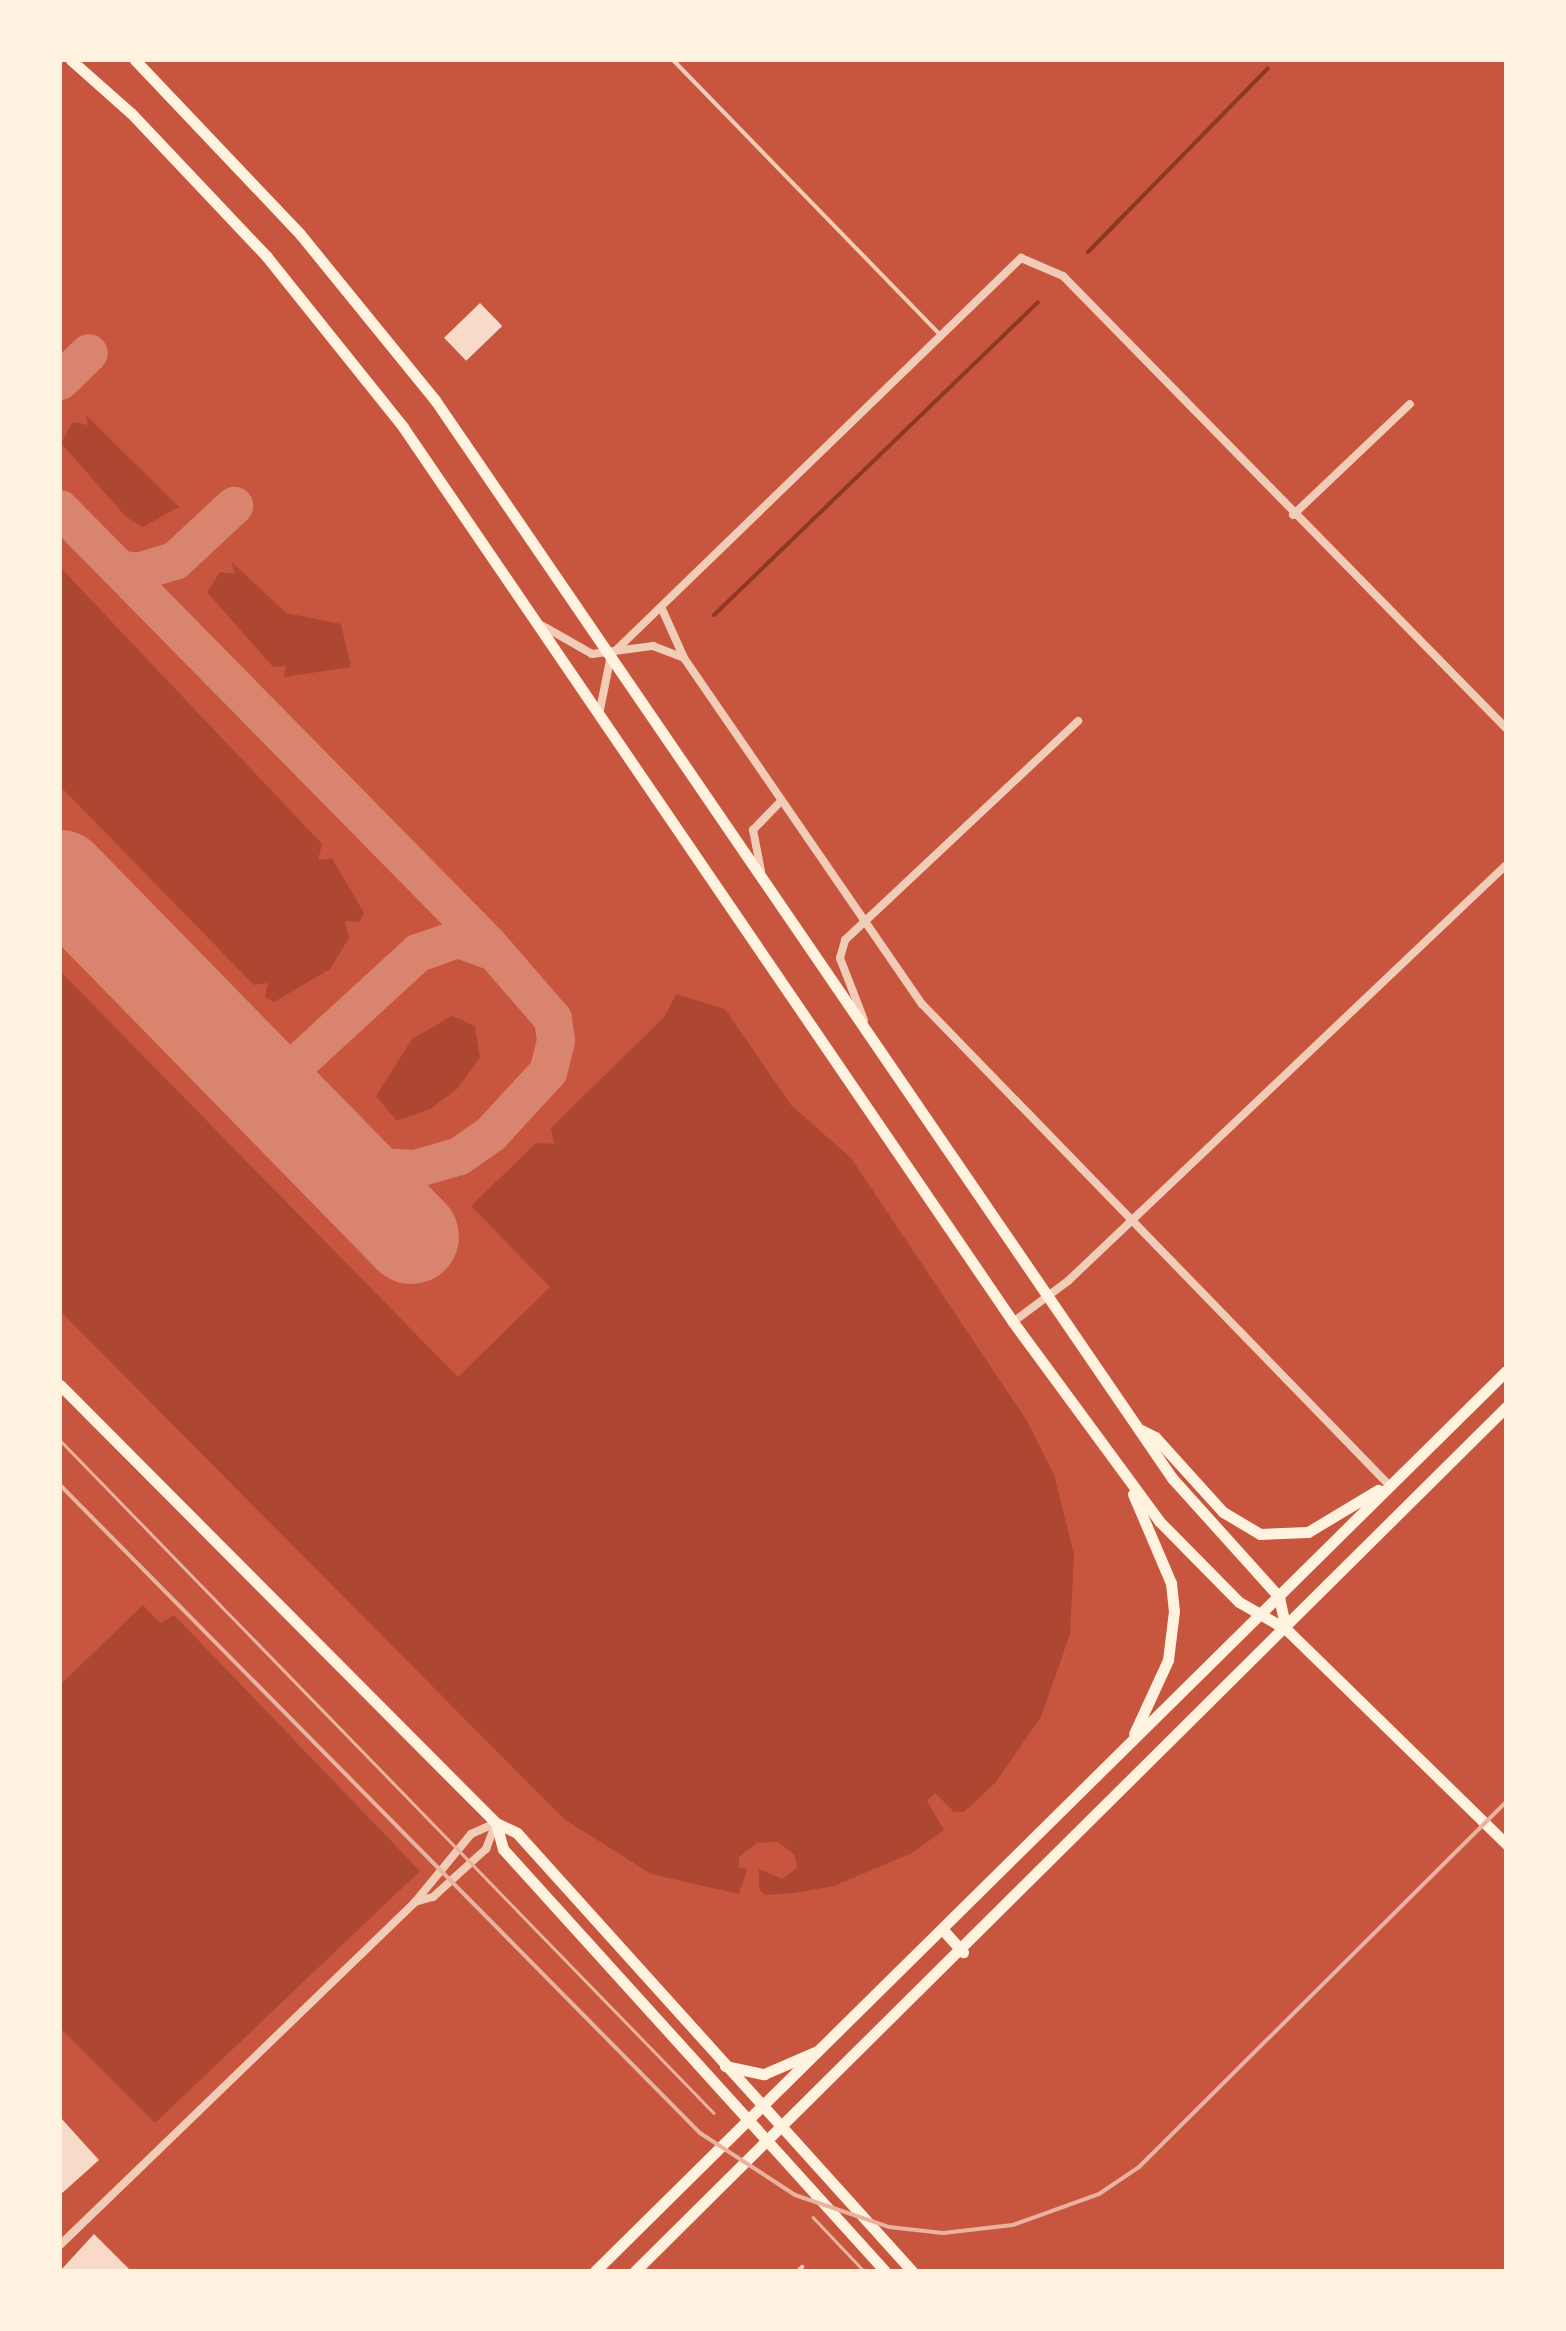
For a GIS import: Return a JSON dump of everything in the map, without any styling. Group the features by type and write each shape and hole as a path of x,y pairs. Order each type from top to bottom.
{"main road":[{"path":"71,60 131,112 267,258 403,426 543,626 1013,1322 1180,1546 1258,1617 1286,1629 1506,1844"},
{"path":"134,60 248,176 400,354 612,655 770,894 1138,1429 1191,1500 1278,1597 1286,1629"},
{"path":"595,2271 764,2110 1385,1486 1506,1371"},
{"path":"60,1385 496,1823 517,1833 912,2271"},
{"path":"635,2271 963,1952 1506,1407"},
{"path":"1138,1429 1155,1437 1223,1512 1260,1534 1308,1532 1356,1498 1385,1486"},
{"path":"1123,1472 1171,1583 1174,1611 1168,1660 1129,1743"},
{"path":"496,1823 502,1848 748,2125 885,2271"},
{"path":"944,1930 963,1952"},
{"path":"724,2066 764,2074 832,2042"}],"street":[{"path":"600,710 612,655 1021,258 1063,276 1293,515 1506,728"},
{"path":"1293,515 1410,404"},
{"path":"662,610 684,658 922,1004 1128,1223 1385,1486"},
{"path":"543,626 570,647 612,655 653,646 684,658"},
{"path":"876,1047 840,958 846,940 1078,721"},
{"path":"770,894 752,848 753,830 781,801"},
{"path":"1013,1322 1046,1298 1128,1223 1505,868"},
{"path":"60,2245 414,1902 471,1834 496,1823"},
{"path":"414,1902 433,1897 486,1850 496,1823"}],"lane":[{"path":"673,60 940,335"}],"shaded area":[{"path":"86,415 179,507 143,527 126,517 61,443 73,422 88,425"},
{"path":"231,561 286,613 341,624 351,667 284,677 286,666 273,667 207,592 220,572 235,574"},
{"path":"60,567 322,844 318,860 332,858 364,913 359,922 345,921 349,938 330,969 274,1002 265,997 268,983 254,985 60,786"},
{"path":"60,971 458,1377 550,1287 471,1206 536,1143 554,1144 551,1128 665,1016 676,994 725,1009 791,1105 851,1158 1027,1421 1054,1475 1074,1555 1070,1634 1041,1717 995,1783 964,1812 954,1812 935,1793 927,1801 944,1830 912,1853 834,1886 794,1893 765,1895 759,1889 759,1869 782,1879 797,1868 794,1854 778,1842 757,1843 739,1857 739,1867 747,1869 739,1894 651,1874 564,1819 60,1311"},
{"path":"452,1016 475,1026 480,1057 457,1089 430,1109 397,1121 376,1096 412,1039"},
{"path":"143,1605 160,1623 174,1615 420,1871 155,2123 60,2028 60,1685"}],"building":[{"path":"480,303 502,326 466,361 444,338"},
{"path":"60,2117 99,2160 60,2195"},
{"path":"94,2234 131,2271 60,2271"}],"waterway":[{"path":"1088,252 1268,68"},
{"path":"714,615 1038,302"}],"taxiway":[{"path":"60,381 89,353"},
{"path":"119,569 138,572 175,561 234,506"},
{"path":"60,509 488,944 553,1019 556,1041 548,1072 491,1134 460,1156 415,1169 381,1167 321,1144"},
{"path":"223,1044 272,1068 296,1065 418,953 458,939 494,952"}],"runway":[{"path":"60,877 411,1236"}],"tram line":[{"path":"60,1440 714,2113"},
{"path":"813,2217 864,2271"}],"railway":[{"path":"60,1485 700,2133 795,2195 889,2227 943,2233 1013,2225 1099,2194 1139,2167 1506,1802"}]}
